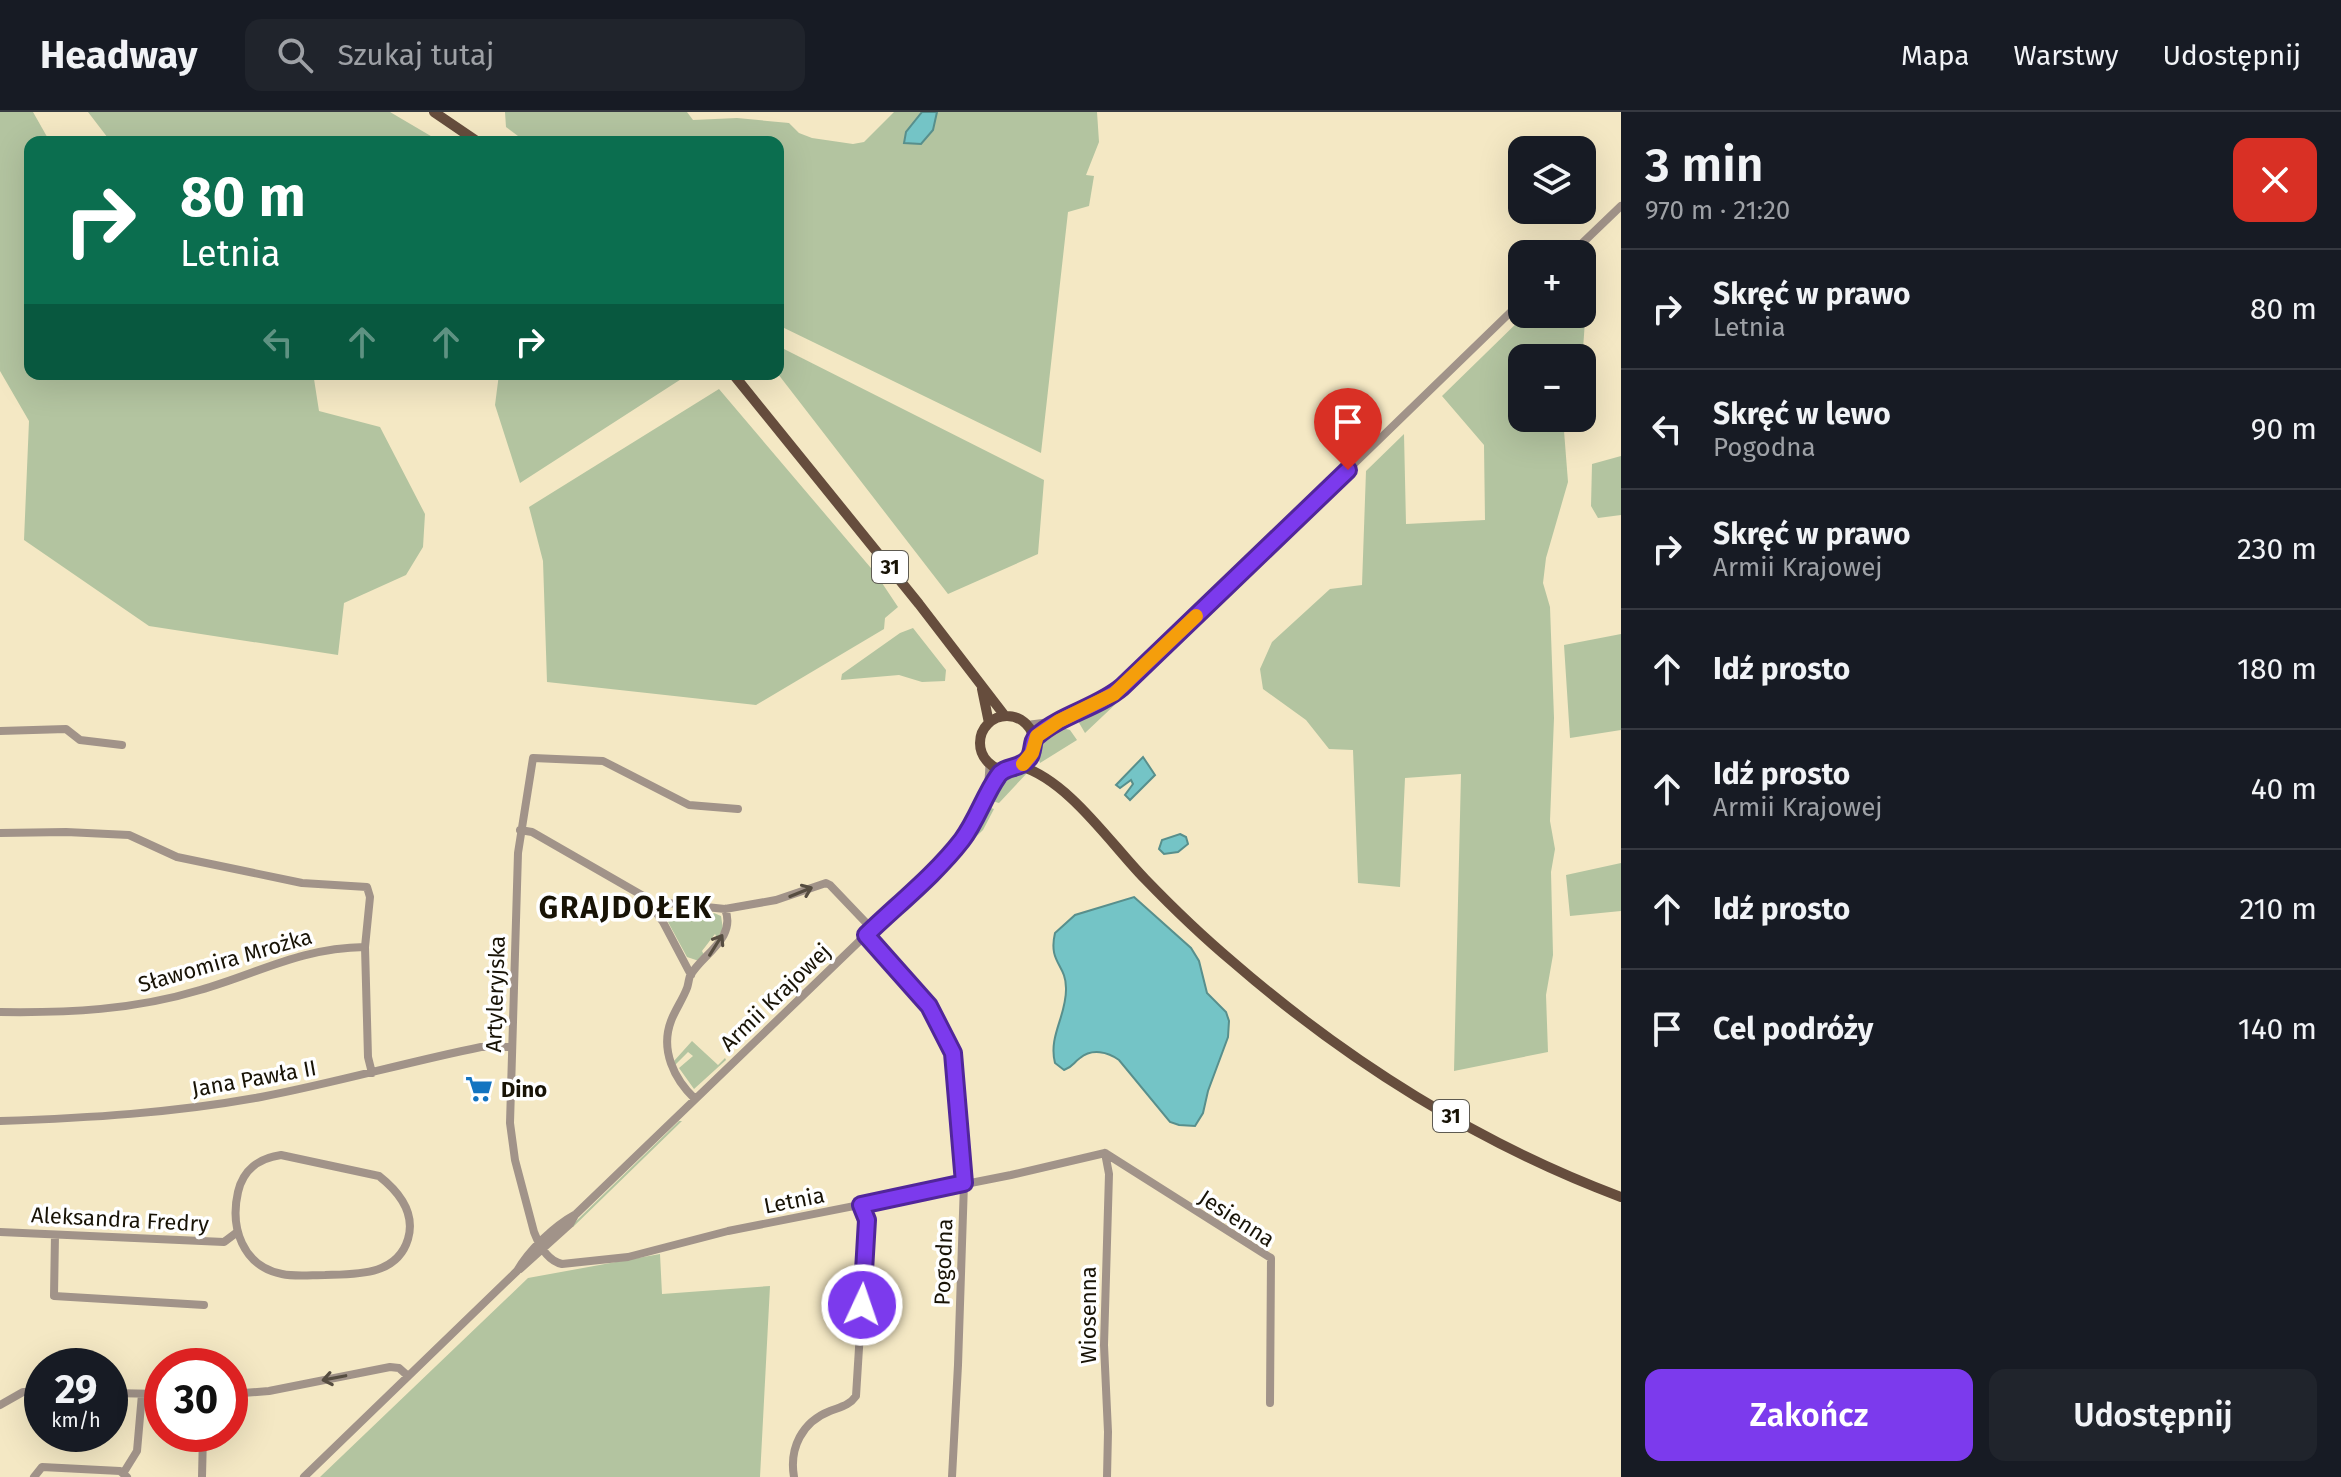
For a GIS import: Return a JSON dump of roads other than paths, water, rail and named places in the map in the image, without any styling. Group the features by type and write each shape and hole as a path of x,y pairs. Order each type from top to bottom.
{"main road":[{"path":"434,112 469,136"},
{"name":"31","path":"738,380 1005,716 1017,718 1027,725"},
{"name":"31","path":"982,687 989,723 980,742 989,762"},
{"path":"989,723 1005,716"},
{"path":"989,762 1004,769 1020,766 1032,753 1034,741 1027,725"},
{"name":"31","path":"1032,753 1048,779 1164,899 1259,985 1328,1039 1397,1085 1482,1134 1621,1197"},
{"name":"31","path":"1020,766 1048,779"}],"street":[{"path":"1586,240 1621,206"},
{"path":"1034,741 1059,721 1114,694 1508,315"},
{"path":"1027,725 1059,721"},
{"path":"0,731 66,729 80,740 122,745"},
{"name":"Artyleryjska","path":"541,1247 515,1160 510,1123 520,830 533,758 603,761 689,805 738,809"},
{"name":"Armii Krajowej","path":"985,795 989,762"},
{"name":"Armii Krajowej","path":"304,1477 517,1271 527,1265 566,1220 576,1214 960,842 985,795 1004,769"},
{"path":"520,830 532,832 628,887 653,906 691,975"},
{"path":"0,833 129,835 177,857 302,883 367,887 370,897 365,947 368,1057 372,1073"},
{"path":"653,906 668,903 725,909 776,900 826,883 869,932"},
{"path":"695,1099 687,1092 670,1062 667,1043 671,1021 688,988 691,975 714,951 723,934 729,917 725,909"},
{"name":"Pogodna","path":"869,932 929,1006 953,1053 964,1183 952,1477"},
{"name":"Sławomira Mrożka","path":"0,1012 88,1012 156,1002 202,990 315,951 365,947"},
{"name":"Jana Pawła II","path":"0,1121 101,1118 264,1097 481,1047 511,1047"},
{"name":"Letnia","path":"541,1247 559,1264 628,1257 728,1231 1105,1153"},
{"name":"Jesienna","path":"1105,1153 1271,1258 1270,1403"},
{"name":"Wiosenna","path":"1105,1153 1109,1174 1104,1345 1107,1477"},
{"name":"Aleksandra Fredry","path":"281,1155 379,1176 399,1194 410,1223 407,1244 402,1252 385,1267 362,1274 292,1275 271,1271 250,1256 236,1233 236,1198 243,1175 259,1162 281,1155"},
{"path":"794,1477 793,1452 801,1434 819,1416 845,1406 856,1396 867,1220 861,1205"},
{"name":"Aleksandra Fredry","path":"0,1232 224,1242 236,1233"},
{"path":"55,1235 54,1296 204,1305"},
{"path":"248,1393 390,1367 399,1368 408,1376"},
{"path":"0,1405 24,1392"},
{"path":"34,1477 42,1467 126,1475 137,1451 142,1394 128,1394"},
{"path":"202,1477 203,1452"}],"water":[{"path":"922,112 937,112 933,130 921,144 904,143 906,132"},
{"path":"1143,757 1155,775 1130,800 1125,795 1133,784 1131,780 1120,788 1116,785"},
{"path":"1180,834 1186,837 1188,844 1178,852 1164,854 1159,849 1162,840"},
{"path":"1134,897 1191,948 1199,961 1207,993 1226,1012 1229,1021 1228,1037 1203,1113 1195,1126 1170,1122 1119,1060 1110,1055 1090,1053 1064,1070 1055,1063 1054,1044 1066,988 1055,957 1055,933 1075,915"}],"place":[{"name":"Dino","path":"479,1089"}],"district":[{"name":"GRAJDOŁEK","path":"626,908"}]}
